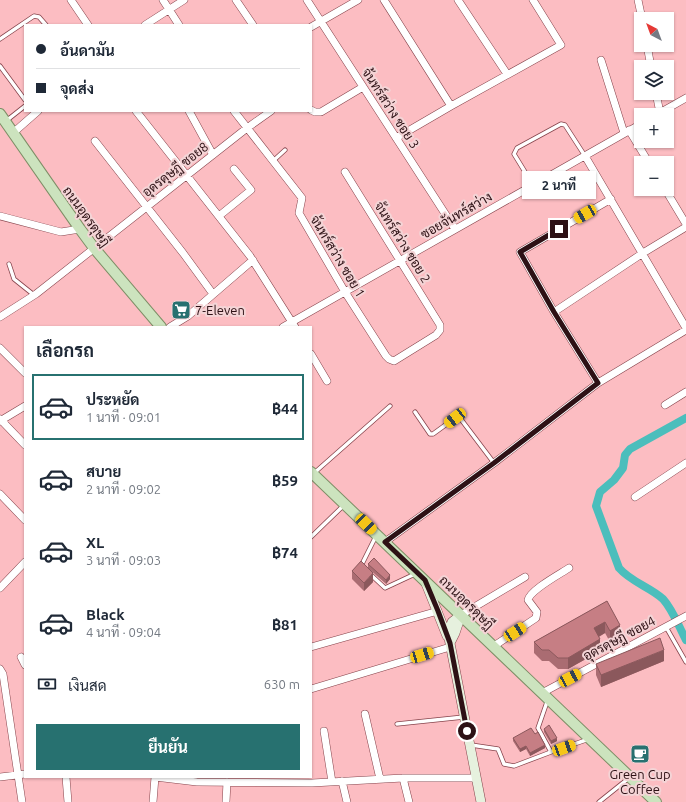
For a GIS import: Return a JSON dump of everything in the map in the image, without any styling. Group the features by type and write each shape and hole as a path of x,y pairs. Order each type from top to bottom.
{"main road":[{"name":"ถนนอุดรดุษฎี","path":"3,118 94,248 160,326"},
{"name":"ถนนอุดรดุษฎี","path":"312,473 656,802"}],"street":[{"path":"71,0 87,24"},
{"path":"163,0 178,24"},
{"path":"146,24 184,0"},
{"path":"236,0 252,24"},
{"name":"จ้นทร์สว่าง ซอย 3","path":"307,0 455,230"},
{"path":"312,26 358,0"},
{"path":"384,0 451,106"},
{"path":"458,0 507,74"},
{"path":"396,138 507,74 561,45 533,0"},
{"path":"638,0 641,12"},
{"path":"601,60 627,132 644,156"},
{"path":"312,110 321,112 363,87"},
{"path":"668,108 686,98"},
{"path":"13,132 37,112"},
{"path":"137,112 253,260 294,324"},
{"path":"190,112 213,155"},
{"name":"จ้นทร์สว่าง ซอย 1","path":"235,112 302,198 299,213 345,292 386,356"},
{"name":"อุดรดุษฎี ซอย8","path":"0,318 34,295 247,128 270,112"},
{"name":"ซอยจันทร์สว่าง","path":"294,324 400,260 634,128"},
{"path":"95,141 183,253 213,294"},
{"path":"385,542 494,463 598,383 686,329 585,156"},
{"path":"219,216 251,190 234,169"},
{"name":"จ้นทร์สว่าง ซอย 2","path":"345,172 440,325 440,330 436,335 394,361 386,356"},
{"path":"554,312 686,226 669,196"},
{"path":"598,383 554,312 520,252 611,199"},
{"path":"0,216 61,232 80,229"},
{"path":"172,326 188,316 253,260"},
{"path":"0,348 24,372"},
{"path":"312,356 327,381"},
{"path":"665,405 686,392"},
{"path":"24,407 0,420 24,444"},
{"path":"635,497 686,463"},
{"path":"0,494 24,519"},
{"path":"0,588 24,563"},
{"path":"494,646 536,618 537,612 528,600 529,596 541,586 569,568"},
{"path":"481,802 475,778 448,633 454,620 525,577"},
{"path":"425,580 450,645"},
{"path":"312,646 438,611"},
{"name":"อุดรดุษฎี ซอย4","path":"545,695 684,617"},
{"path":"312,689 450,645"},
{"path":"21,657 24,663"},
{"path":"0,669 3,674 22,774 22,802"},
{"path":"365,714 380,779"},
{"path":"324,731 332,782"},
{"path":"0,777 22,774"},
{"path":"66,778 68,802"},
{"path":"153,802 155,778"},
{"path":"176,778 227,782 332,782 403,778 475,778"},
{"path":"403,778 409,802"},
{"path":"342,781 347,802"},
{"path":"226,802 227,782"}],"lane":[{"path":"0,39 34,16 38,17 45,24"},
{"path":"0,66 24,99"},
{"path":"3,118 24,107"},
{"path":"533,185 514,154 517,148 561,124 565,125 585,156"},
{"path":"273,161 286,150"},
{"path":"9,264 14,279 34,295"},
{"path":"312,473 390,406"},
{"path":"415,412 430,434 433,434 456,417 460,418 494,463"},
{"path":"312,536 345,504"},
{"path":"377,535 361,566 385,588 417,573"},
{"path":"668,626 686,662"},
{"path":"545,695 538,728 551,752"},
{"path":"397,724 464,717"},
{"path":"470,745 498,749 504,764 514,766 590,739"},
{"path":"599,802 630,777"}],"building":[{"path":"374,558 390,575 386,580 368,564"},
{"path":"361,561 373,573 364,583 352,571"},
{"path":"607,601 620,625 610,631 605,622 594,628 600,639 568,658 558,658 549,650 542,650 534,642"},
{"path":"660,638 664,650 601,675 596,664"},
{"path":"549,725 557,738 551,741 544,729"},
{"path":"531,728 535,734 538,732 545,745 530,753 526,746 520,749 513,738"}],"waterway":[{"path":"686,418 630,449 625,455 623,468 614,480 600,492 596,506 619,568 629,577 658,595 667,603 686,640"}],"place":[{"name":"7-Eleven","path":"181,310"},
{"name":"Green Cup Coffee","path":"640,754"}],"route":[{"path":"467,731 450,643 425,580 385,542 494,463 598,383 554,312 520,252 559,229"}]}
